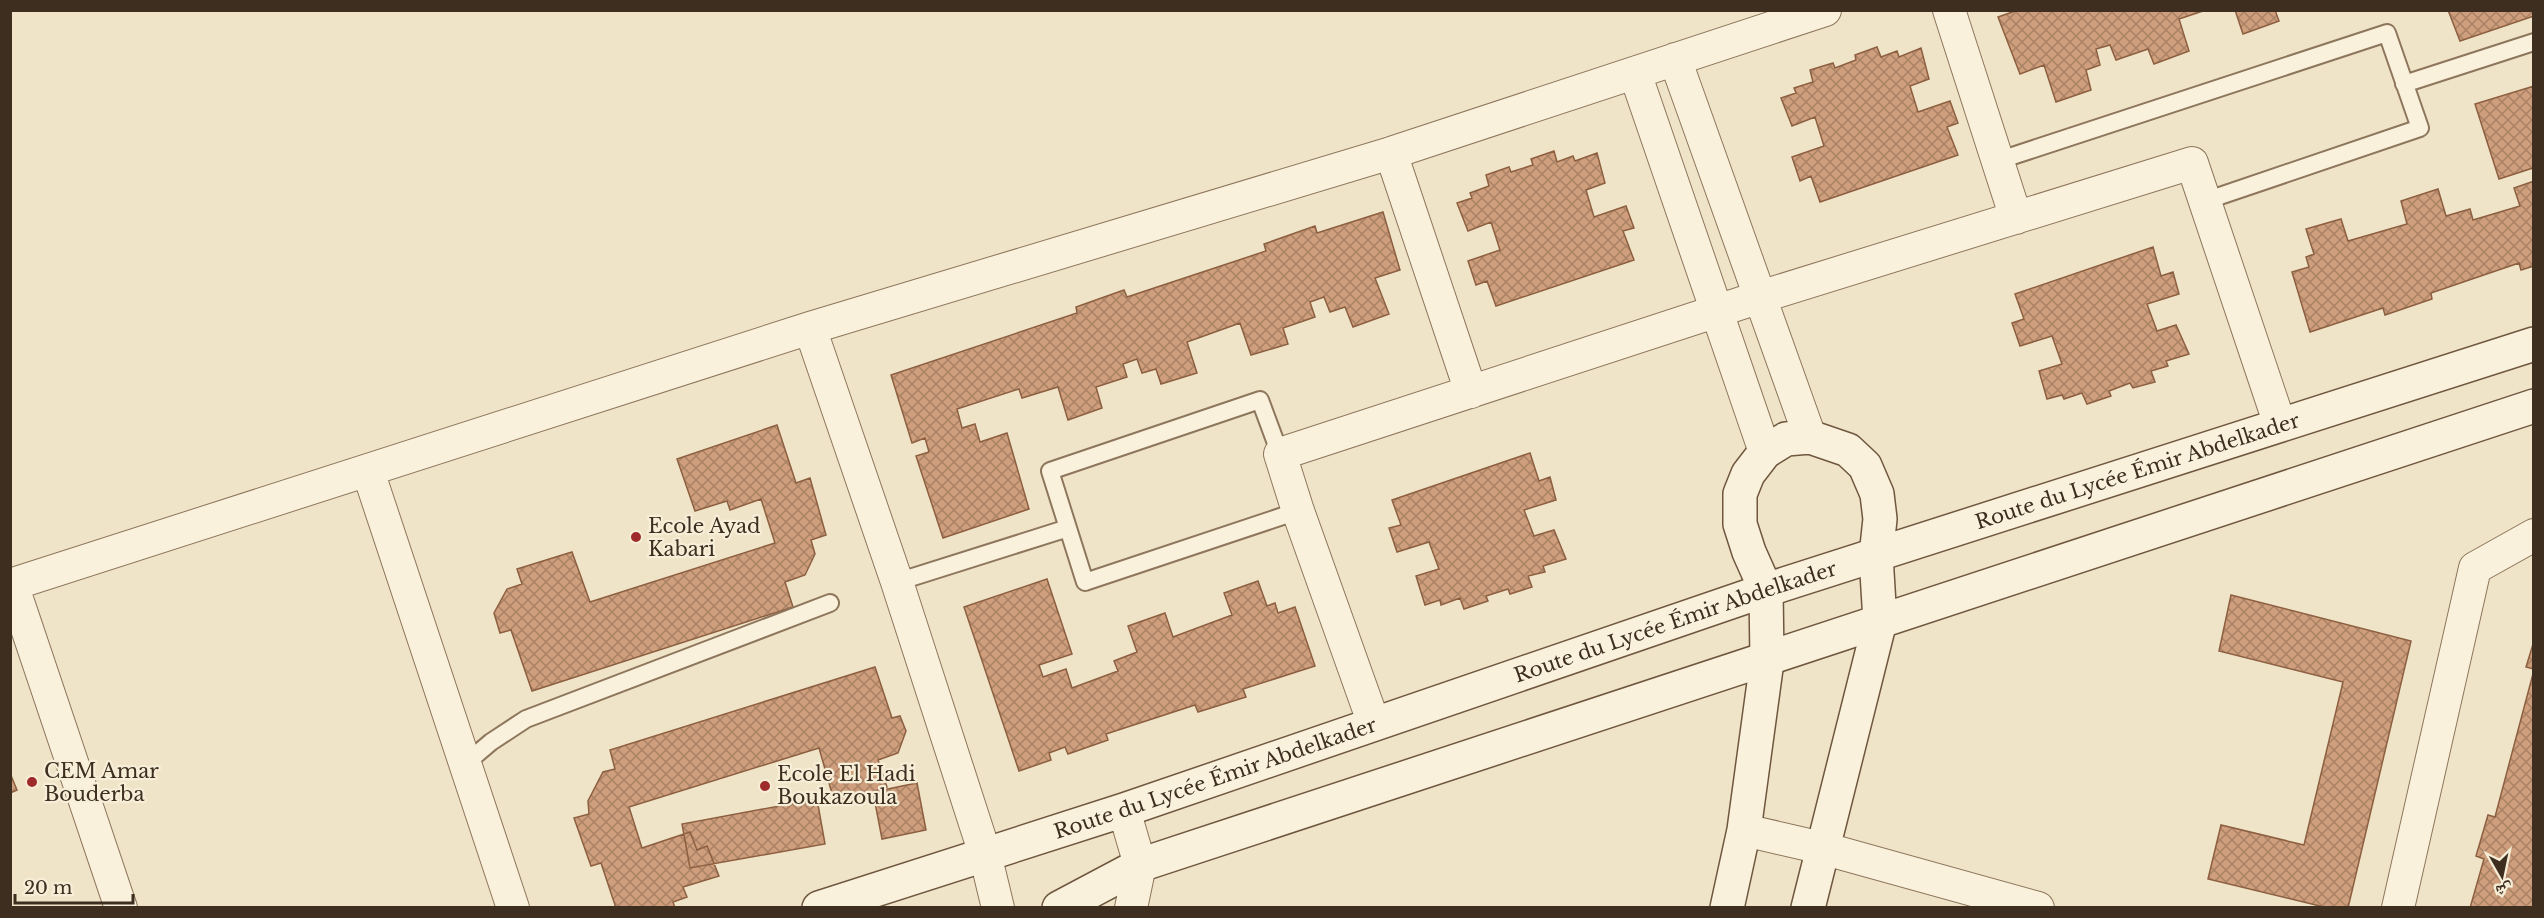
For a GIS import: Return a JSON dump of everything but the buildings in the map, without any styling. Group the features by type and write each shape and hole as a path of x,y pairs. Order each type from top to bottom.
{"street":[{"path":"121,908 11,584 810,328 1391,153 1825,10"},
{"path":"1949,10 2016,218"},
{"path":"1675,59 1810,437"},
{"path":"1635,73 1765,452"},
{"path":"1391,153 1471,392"},
{"path":"1374,724 1280,454 1717,313 1760,297 2192,163 2280,425"},
{"path":"810,328 897,582 985,854 998,908"},
{"name":"Route du Lycée Émir Abdelkader","path":"819,908 1125,810 1766,591 2534,344"},
{"path":"1059,908 1140,866 1767,661 1880,621 2534,406"},
{"path":"1727,908 1744,830 1767,661 1766,591 1740,524 1740,494 1748,474 1765,452 1786,439 1810,437 1848,450 1865,466 1876,494 1879,511 1876,556 1880,621 1808,908"},
{"path":"368,471 513,908"},
{"path":"2398,908 2475,568 2534,535"},
{"path":"1125,810 1140,866 1131,908"},
{"path":"1744,830 1822,848 2002,903 2038,908"}],"lane":[{"path":"1997,161 2387,33 2420,128 2205,201"},
{"path":"2404,84 2534,42"},
{"path":"1280,454 1260,400 1050,471 1085,582 1298,511"},
{"path":"897,582 1068,528"},
{"path":"465,764 525,718 830,603"}],"place":[{"name":"Ecole Ayad Kabari","path":"636,537"},
{"name":"CEM Amar Bouderba","path":"32,782"},
{"name":"Ecole El Hadi Boukazoula","path":"765,786"}]}
